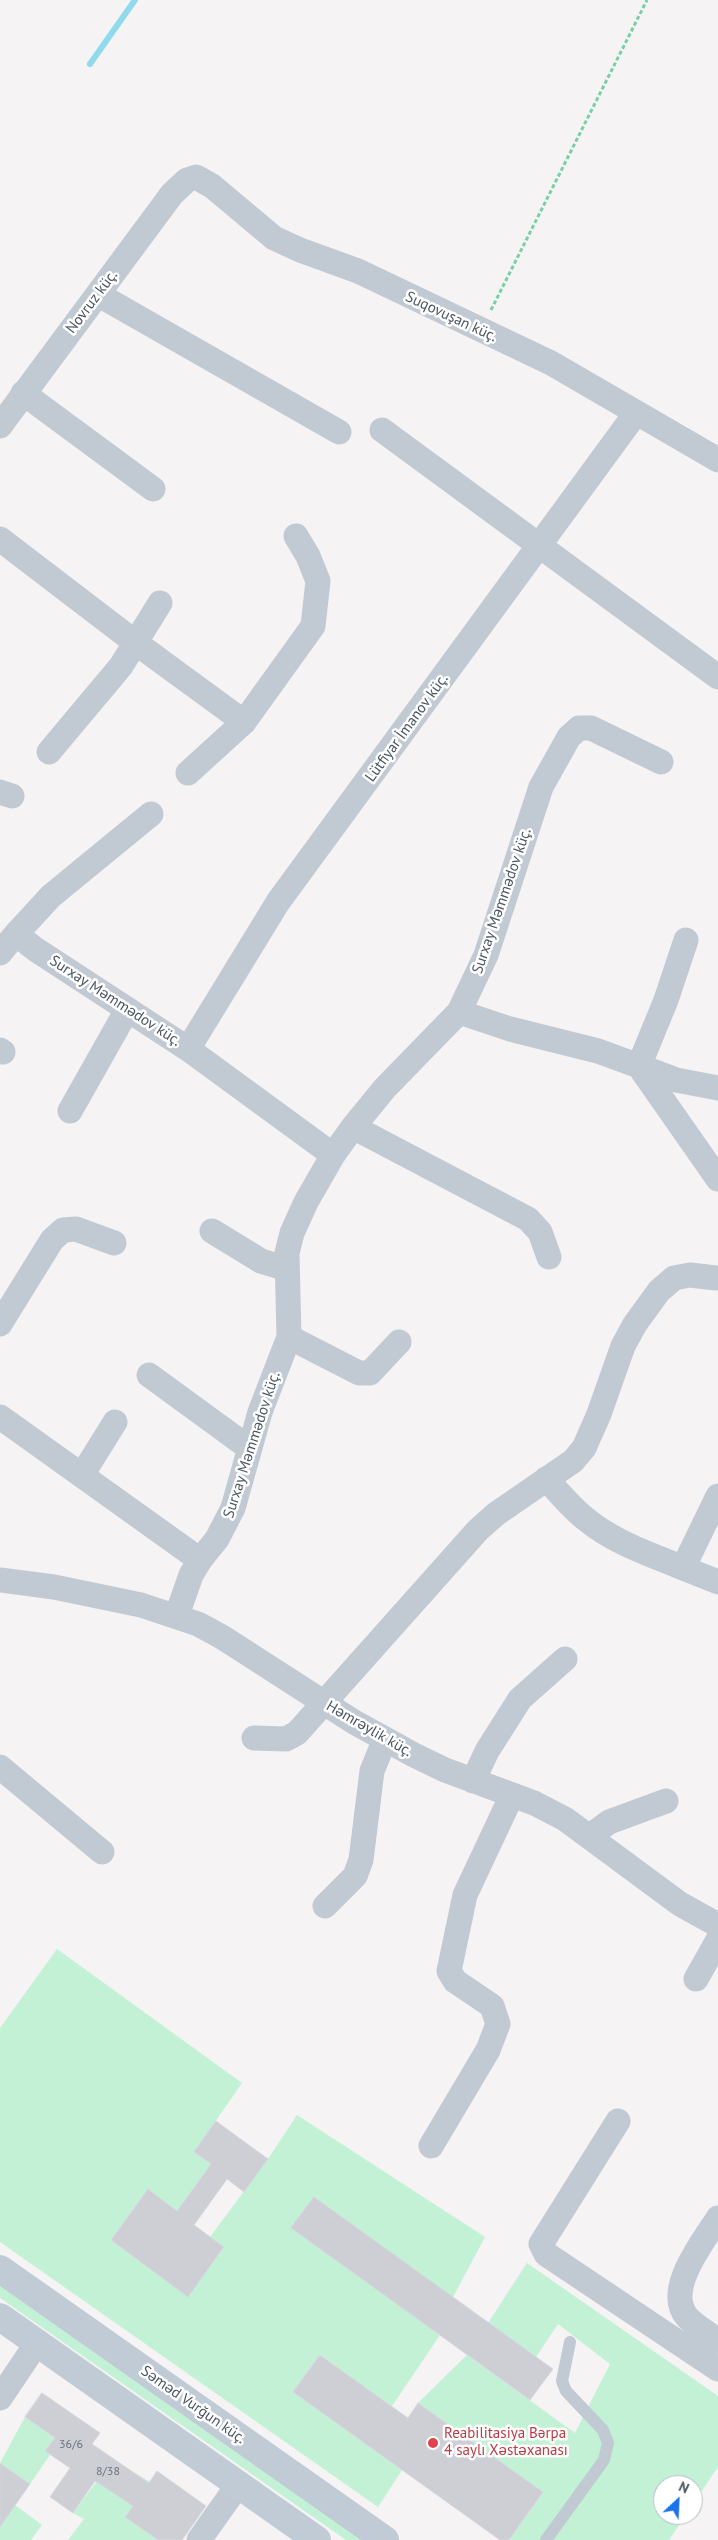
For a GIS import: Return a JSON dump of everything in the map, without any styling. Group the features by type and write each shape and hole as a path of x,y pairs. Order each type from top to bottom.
{"main road":[{"name":"Səməd Vurğun küç.","path":"0,2269 385,2540"},
{"path":"0,2317 317,2540"}],"street":[{"name":"Suqovuşan küç.","path":"187,180 196,177 204,179 274,238 300,250 358,271 480,331 551,363 718,460"},
{"name":"Novruz küç.","path":"0,426 23,393 99,295 172,194 187,180"},
{"path":"99,295 339,432"},
{"path":"23,393 153,489"},
{"name":"Lütfiyar İmanov küç.","path":"188,1049 278,902 430,697 636,413"},
{"path":"382,430 718,677"},
{"path":"188,773 244,722 313,626 318,581 308,556 296,536"},
{"path":"0,539 136,644 244,722"},
{"path":"49,752 121,666 160,604"},
{"name":"Surxay Məmmədov küç.","path":"176,1615 191,1575 217,1539 233,1508 260,1412 289,1337 287,1253 292,1233 306,1202 333,1154 353,1127 386,1088 459,1012 486,955 541,787 569,737 579,728 591,728 661,762"},
{"path":"0,954 51,896 151,814"},
{"name":"Surxay Məmmədov küç.","path":"16,934 188,1049 333,1154"},
{"path":"639,1066 666,1000 686,940"},
{"path":"70,1111 127,1010"},
{"path":"459,1012 510,1030 589,1049 676,1080 718,1088"},
{"path":"639,1066 718,1178"},
{"path":"353,1127 378,1142 528,1219 540,1232 548,1257"},
{"path":"0,1324 52,1240 63,1230 76,1229 114,1243"},
{"path":"212,1231 261,1261 287,1268"},
{"path":"254,1738 286,1739 297,1733 478,1530 573,1461 584,1448 599,1414 623,1346 635,1324 659,1291 674,1278 690,1275 716,1278"},
{"path":"289,1337 359,1373 370,1373 399,1342"},
{"path":"149,1375 249,1448"},
{"path":"0,1417 200,1560"},
{"path":"82,1475 115,1422"},
{"path":"546,1479 586,1520 620,1542 718,1582"},
{"path":"683,1568 718,1496"},
{"name":"Həmrəylik küç.","path":"0,1580 54,1587 142,1605 176,1615 222,1637 324,1703 385,1739 437,1766 512,1795 565,1819 680,1904 718,1925"},
{"path":"473,1781 504,1721 520,1699 565,1659"},
{"path":"325,1906 356,1876 361,1860 372,1771 385,1739"},
{"path":"0,1767 102,1852"},
{"path":"431,2146 488,2050 498,2024 492,2006 455,1981 449,1971 465,1895 512,1795"},
{"path":"590,1836 609,1822 666,1801"},
{"path":"696,1979 718,1940"},
{"path":"618,2121 546,2236 542,2244 546,2254 718,2369"},
{"path":"718,2218 685,2274 680,2291 680,2304 688,2318 718,2341"},
{"path":"0,2398 37,2343"},
{"path":"199,2540 238,2485"}],"lane":[{"path":"546,2540 604,2460 608,2443 603,2430 566,2391 562,2381 570,2342"}],"path":[{"path":"480,331 647,0"}],"green space":[{"path":"57,1949 242,2083 194,2152 211,2164 177,2211 148,2189 111,2240 188,2296 224,2248 210,2237 268,2159 297,2115 485,2237 453,2297 292,2228 440,2335 392,2406 320,2355 293,2392 402,2470 378,2507 0,2242 0,2028"},
{"path":"527,2263 718,2396 718,2467 703,2489 703,2475 653,2475 653,2525 679,2525 669,2540 509,2540 543,2492 418,2403 467,2355 575,2433 610,2364 558,2324 536,2357 488,2323"},
{"path":"0,2285 365,2540 346,2540 0,2298"},
{"path":"25,2417 55,2438 46,2451 50,2455 30,2484 0,2463"},
{"path":"130,2470 150,2482 125,2517 158,2540 68,2540 84,2519 73,2513 97,2481"},
{"path":"15,2505 42,2525 31,2540 0,2540 0,2517"}],"building":[{"path":"216,2121 268,2159 244,2192 227,2179 194,2225 224,2247 188,2297 111,2240 148,2189 177,2211 211,2164 194,2152"},
{"path":"314,2197 553,2369 530,2400 291,2228"},
{"path":"320,2355 408,2418 418,2403 543,2492 509,2540 500,2540 293,2392"},
{"path":"42,2393 100,2433 92,2444 149,2483 157,2471 206,2506 182,2540 158,2540 125,2517 133,2506 95,2481 73,2513 50,2497 70,2468 45,2451 55,2438 25,2417"},
{"path":"0,2463 30,2484 0,2527"}],"waterway":[{"path":"90,64 135,0"}],"place":[{"name":"Reabilitasiya Bәrpa 4 saylı Xəstəxanası","path":"433,2443"}]}
